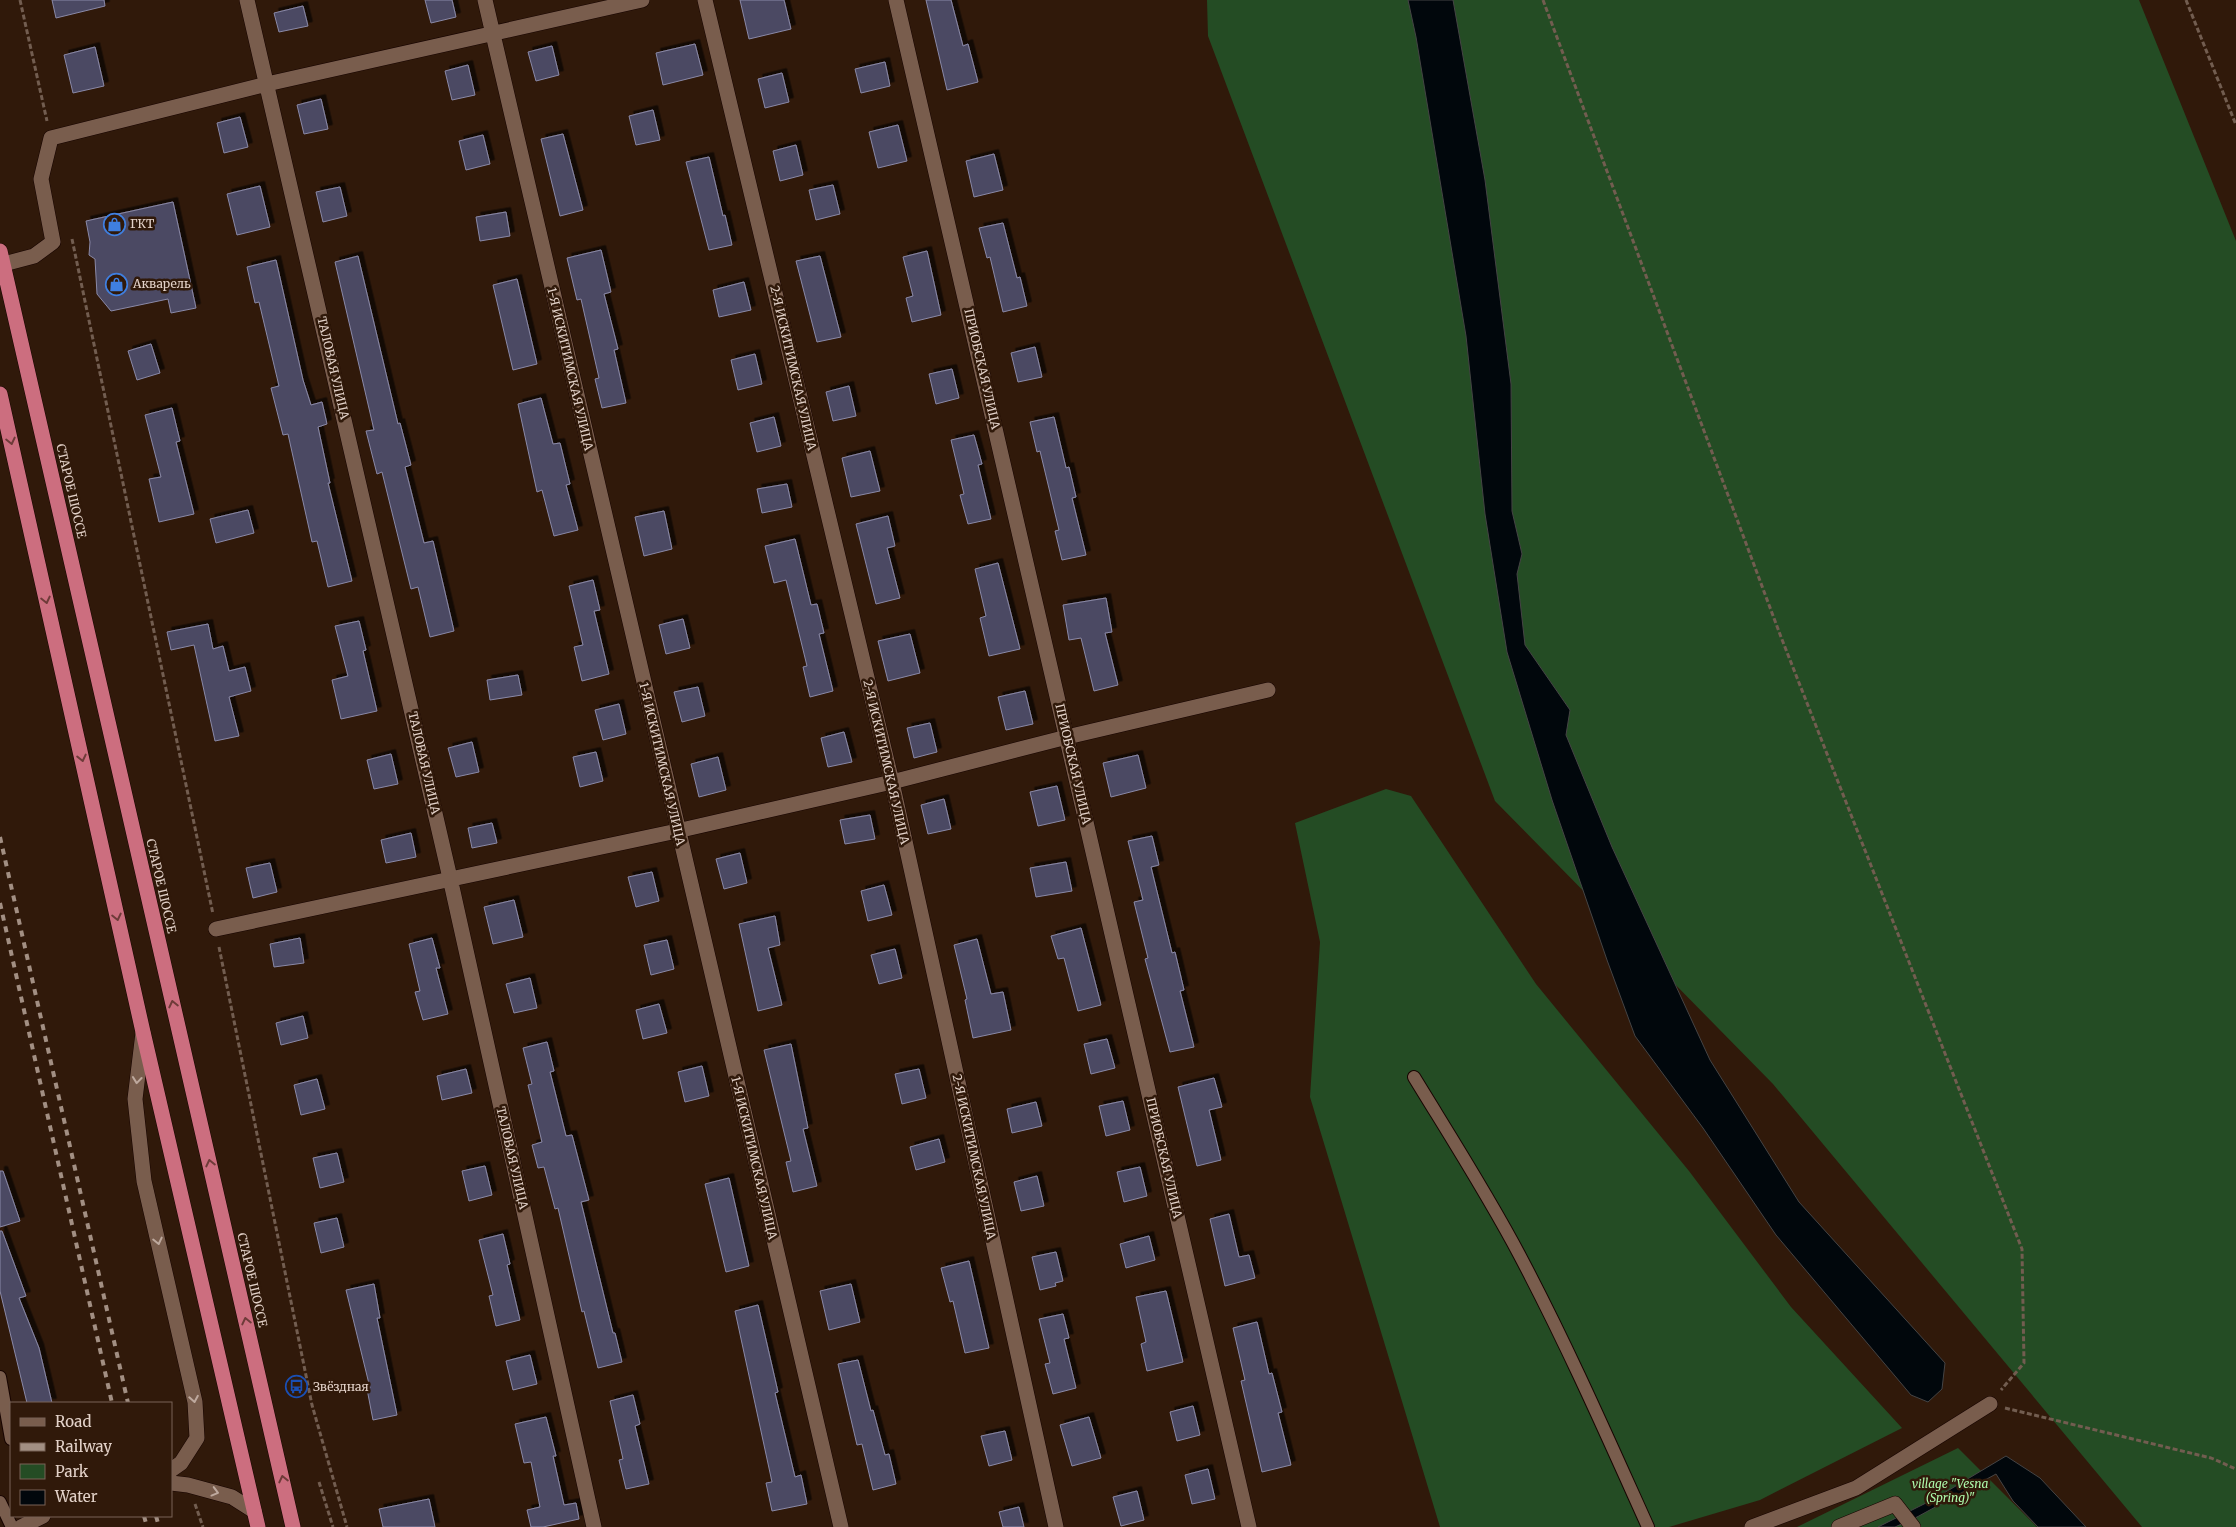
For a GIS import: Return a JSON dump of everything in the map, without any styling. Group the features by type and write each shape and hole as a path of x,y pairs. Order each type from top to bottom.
{"highway":[{"name":"СТАРОЕ ШОССЕ","path":"1,260 294,1527"},
{"path":"0,394 143,1032 258,1527"}],"street":[{"name":"ТАЛОВАЯ УЛИЦА","path":"247,0 450,878 594,1527"},
{"name":"1-Я ИСКИТИМСКАЯ УЛИЦА","path":"485,0 677,831 841,1527"},
{"path":"1,260 34,256 53,242 41,179 51,138 267,84 642,0"},
{"name":"2-Я ИСКИТИМСКАЯ УЛИЦА","path":"705,0 892,782 1056,1527"},
{"name":"ПРИОБСКАЯ УЛИЦА","path":"896,0 1249,1527"},
{"path":"216,929 677,831 892,782 1067,737 1268,690"},
{"path":"143,1032 135,1099 144,1181 195,1402 197,1438 181,1463 172,1469"},
{"path":"1752,1527 1856,1488 1990,1404"},
{"path":"172,1483 232,1497 254,1511"},
{"path":"1839,1527 1895,1504 1908,1521"},
{"path":"24,1522 40,1517"}],"lane":[{"path":"1414,1077 1520,1256 1597,1411 1648,1527"},
{"path":"0,1377 10,1433"},
{"path":"0,1502 12,1527"}],"path":[{"path":"20,0 51,138"},
{"path":"1544,0 1782,637 2022,1249 2024,1364 1990,1404 2211,1458 2236,1469"},
{"path":"2186,0 2236,125"},
{"path":"71,236 216,929 312,1405 346,1527"},
{"path":"319,1482 333,1527"}],"green space":[{"path":"1207,0 2139,0 2236,241 2236,1527 2142,1527 1773,1084 1495,801 1208,36"},
{"path":"1386,789 1411,796 1536,984 1689,1171 1791,1307 1902,1428 1760,1500 1669,1527 1440,1527 1310,1097 1320,942 1295,823"},
{"name":"village \"Vesna (Spring)\"","path":"1958,1448 2037,1527 1797,1527"}],"water":[{"path":"1408,0 1453,0 1485,180 1511,384 1512,511 1522,554 1517,574 1525,645 1570,710 1566,735 1612,847 1710,1060 1799,1202 1945,1363 1942,1389 1928,1402 1911,1395 1776,1235 1703,1128 1635,1036 1552,800 1507,652 1485,514 1466,336 1416,37"},
{"path":"2006,1456 2040,1478 2086,1527 2038,1527 2013,1501 1996,1474 1895,1527 1878,1527 1934,1499"}],"building":[{"path":"52,0 104,0 105,6 56,18"},
{"path":"425,0 452,0 456,17 431,23"},
{"path":"740,0 784,0 791,29 749,39"},
{"path":"926,0 951,0 963,46 968,44 978,82 947,90"},
{"path":"303,6 308,26 279,32 274,13"},
{"path":"695,44 703,75 663,85 656,53"},
{"path":"552,46 559,75 536,81 528,52"},
{"path":"95,47 104,86 73,93 64,55"},
{"path":"885,62 890,86 861,93 855,69"},
{"path":"468,65 475,95 452,100 445,71"},
{"path":"782,73 789,102 765,108 758,79"},
{"path":"321,99 328,129 304,134 297,105"},
{"path":"653,110 660,140 636,145 629,116"},
{"path":"240,117 248,147 224,153 217,123"},
{"path":"898,125 907,161 878,168 869,132"},
{"path":"563,134 583,210 560,216 541,139"},
{"path":"483,135 490,164 466,170 459,141"},
{"path":"796,145 803,175 780,181 773,151"},
{"path":"994,154 1003,190 974,197 966,161"},
{"path":"709,157 732,245 709,250 686,162"},
{"path":"833,185 840,214 816,220 809,190"},
{"path":"260,186 270,227 237,235 227,194"},
{"path":"340,187 347,216 323,222 316,192"},
{"path":"173,202 196,308 171,313 168,299 111,311 97,294 95,259 89,255 90,242 86,221"},
{"path":"506,212 510,236 480,241 476,217"},
{"path":"1003,223 1017,278 1020,277 1027,306 1003,312 990,257 987,258 979,228"},
{"path":"601,250 611,292 604,294 618,349 614,350 626,403 602,408 595,379 599,378 581,299 577,300 567,258"},
{"path":"927,251 941,315 912,322 906,298 913,296 903,257"},
{"path":"358,256 398,424 400,423 411,465 405,467 424,543 433,541 454,631 430,637 418,587 411,589 382,472 377,474 366,431 374,430 335,262"},
{"path":"820,256 841,337 817,342 796,261"},
{"path":"276,260 303,380 311,405 322,402 327,424 318,427 330,483 328,483 352,581 328,587 317,541 312,542 288,434 283,435 271,388 279,386 259,302 255,303 247,267"},
{"path":"517,279 537,364 513,370 493,285"},
{"path":"744,282 751,310 719,317 713,290"},
{"path":"151,344 160,373 137,380 128,351"},
{"path":"1035,347 1042,377 1018,382 1011,353"},
{"path":"755,354 762,384 738,390 731,360"},
{"path":"952,369 959,398 936,404 929,374"},
{"path":"849,386 856,416 833,421 826,392"},
{"path":"541,398 553,444 560,443 570,484 566,485 578,530 554,536 542,490 537,492 518,404"},
{"path":"172,408 180,441 176,442 194,514 159,522 149,479 161,477 145,415"},
{"path":"774,417 781,446 757,452 750,423"},
{"path":"1054,417 1066,468 1069,467 1076,497 1072,498 1086,555 1062,560 1055,531 1059,530 1040,451 1037,452 1030,422"},
{"path":"974,435 982,464 978,465 991,519 968,524 960,495 964,494 951,440"},
{"path":"870,451 880,491 851,497 842,458"},
{"path":"787,484 792,507 762,513 757,489"},
{"path":"248,510 254,533 216,543 210,519"},
{"path":"664,511 672,549 644,556 635,517"},
{"path":"888,516 895,546 887,548 900,598 876,604 856,524"},
{"path":"795,539 811,605 817,604 824,633 819,634 833,691 810,697 803,667 807,666 786,580 774,583 765,546"},
{"path":"998,563 1020,649 989,656 980,618 986,616 975,569"},
{"path":"593,580 600,610 594,611 609,674 582,681 574,647 583,645 569,586"},
{"path":"1106,598 1112,632 1105,633 1118,685 1094,691 1081,638 1069,640 1063,605"},
{"path":"683,619 690,648 666,654 659,625"},
{"path":"359,621 366,650 363,651 377,711 341,719 332,680 348,676 335,626"},
{"path":"208,624 213,649 223,646 229,671 245,667 251,691 229,697 239,736 215,741 194,645 171,650 167,632"},
{"path":"910,634 920,673 888,681 878,641"},
{"path":"518,675 522,695 490,700 487,680"},
{"path":"698,687 705,716 682,722 674,692"},
{"path":"1025,691 1033,724 1006,730 998,697"},
{"path":"619,704 626,734 603,740 595,710"},
{"path":"930,723 937,752 914,758 907,728"},
{"path":"844,732 852,762 828,767 821,738"},
{"path":"472,742 479,772 456,777 448,748"},
{"path":"596,752 603,781 580,787 573,757"},
{"path":"391,754 398,784 374,789 367,760"},
{"path":"1138,755 1146,788 1111,797 1103,763"},
{"path":"718,757 726,790 699,797 691,764"},
{"path":"1057,786 1065,820 1038,826 1030,792"},
{"path":"944,799 951,829 928,834 921,805"},
{"path":"870,815 875,839 845,844 840,820"},
{"path":"492,823 497,843 472,848 468,828"},
{"path":"411,833 416,857 386,863 381,840"},
{"path":"1152,836 1159,865 1151,867 1172,953 1175,952 1184,990 1180,991 1194,1047 1170,1052 1145,959 1148,958 1134,902 1143,900 1128,841"},
{"path":"740,853 747,883 724,889 716,859"},
{"path":"1066,862 1072,891 1036,897 1030,868"},
{"path":"270,863 277,892 253,898 246,868"},
{"path":"652,872 659,901 636,907 628,877"},
{"path":"884,885 892,915 868,921 861,891"},
{"path":"514,900 523,937 493,944 484,907"},
{"path":"775,916 780,945 768,948 782,1005 758,1011 739,924"},
{"path":"1081,928 1101,1005 1078,1011 1064,958 1058,959 1051,936"},
{"path":"300,938 304,963 274,967 270,944"},
{"path":"432,938 440,968 436,968 448,1014 423,1020 415,992 420,991 409,944"},
{"path":"977,939 991,994 1003,992 1011,1030 973,1038 965,1000 967,999 954,945"},
{"path":"667,940 674,969 651,975 644,945"},
{"path":"895,949 902,978 879,984 871,955"},
{"path":"530,978 537,1008 514,1013 506,984"},
{"path":"659,1004 667,1033 643,1039 636,1010"},
{"path":"303,1016 308,1038 281,1045 276,1023"},
{"path":"1107,1039 1115,1068 1091,1074 1084,1044"},
{"path":"547,1042 554,1071 550,1072 566,1136 572,1135 589,1200 581,1202 613,1333 615,1333 622,1362 598,1368 584,1311 582,1312 558,1208 555,1209 544,1167 538,1168 532,1145 542,1142 528,1085 532,1084 523,1048"},
{"path":"791,1044 808,1128 803,1129 817,1186 793,1192 786,1162 791,1161 764,1050"},
{"path":"702,1066 709,1096 685,1102 678,1072"},
{"path":"466,1069 472,1093 442,1100 437,1076"},
{"path":"919,1069 926,1098 902,1104 895,1074"},
{"path":"1214,1078 1222,1107 1209,1110 1221,1160 1197,1166 1178,1087"},
{"path":"317,1079 325,1109 301,1115 294,1085"},
{"path":"1123,1101 1130,1130 1106,1136 1099,1106"},
{"path":"1036,1102 1042,1126 1012,1133 1007,1109"},
{"path":"939,1139 945,1162 916,1170 910,1147"},
{"path":"337,1153 344,1182 320,1188 313,1158"},
{"path":"485,1166 492,1195 469,1201 462,1171"},
{"path":"1140,1167 1147,1196 1124,1202 1117,1172"},
{"path":"0,1171 3,1171 20,1221 0,1227"},
{"path":"1037,1176 1044,1206 1021,1211 1014,1182"},
{"path":"729,1178 749,1266 726,1272 705,1184"},
{"path":"1229,1214 1239,1257 1249,1255 1255,1278 1225,1286 1210,1219"},
{"path":"337,1218 344,1247 321,1253 314,1223"},
{"path":"0,1231 2,1231 26,1296 19,1298 39,1348 52,1402 27,1402 0,1291"},
{"path":"503,1234 510,1264 507,1265 520,1320 496,1326 489,1296 493,1295 479,1240"},
{"path":"1149,1236 1155,1260 1126,1268 1120,1244"},
{"path":"1056,1252 1063,1281 1055,1283 1056,1286 1040,1290 1032,1257"},
{"path":"969,1261 989,1348 965,1353 953,1301 950,1302 941,1268"},
{"path":"374,1284 380,1318 377,1318 397,1415 373,1420 367,1389 370,1388 346,1290"},
{"path":"851,1284 860,1322 829,1330 820,1291"},
{"path":"1166,1291 1183,1362 1147,1371 1141,1344 1146,1342 1136,1297"},
{"path":"758,1305 778,1392 775,1393 795,1477 801,1475 807,1504 772,1511 766,1483 772,1482 735,1311"},
{"path":"1063,1314 1069,1338 1064,1339 1076,1388 1053,1394 1045,1364 1050,1363 1039,1319"},
{"path":"1257,1322 1269,1374 1272,1373 1282,1412 1278,1413 1291,1465 1262,1472 1241,1381 1245,1380 1233,1328"},
{"path":"530,1355 537,1384 513,1390 506,1361"},
{"path":"858,1360 871,1411 873,1410 885,1455 889,1454 896,1484 873,1490 862,1444 857,1445 838,1364"},
{"path":"633,1395 640,1424 635,1426 649,1484 626,1489 619,1460 623,1459 610,1401"},
{"path":"1193,1406 1200,1435 1177,1441 1170,1412"},
{"path":"546,1417 556,1456 553,1456 564,1505 576,1503 579,1519 543,1527 531,1527 527,1510 540,1507 531,1462 524,1463 515,1424"},
{"path":"1089,1417 1101,1458 1072,1466 1060,1425"},
{"path":"1005,1431 1012,1460 989,1466 981,1436"},
{"path":"1208,1469 1215,1499 1192,1504 1185,1475"},
{"path":"1137,1491 1144,1520 1121,1526 1113,1497"},
{"path":"429,1499 435,1527 383,1527 379,1509"},
{"path":"1019,1507 1024,1527 1003,1527 999,1512"}],"railway":[{"path":"0,837 128,1402"},
{"path":"0,903 112,1402"},
{"path":"144,1517 147,1527"},
{"path":"156,1517 159,1527"}],"place":[{"name":"ГКТ","path":"114,224"},
{"name":"Акварель","path":"117,284"},
{"name":"Звёздная","path":"297,1387"}]}
